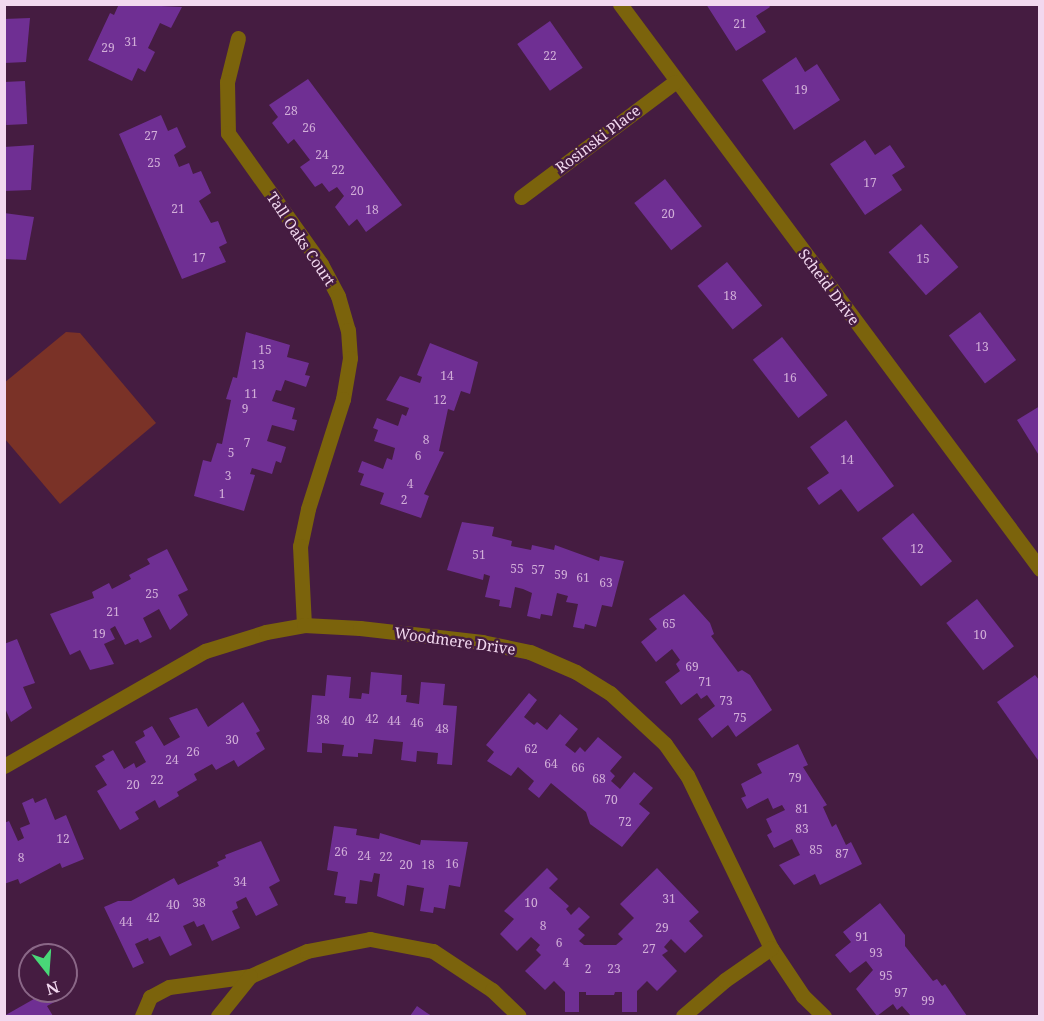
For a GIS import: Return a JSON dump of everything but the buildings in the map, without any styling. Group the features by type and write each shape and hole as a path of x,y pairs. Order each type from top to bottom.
{"street":[{"name":"Scheid Drive","path":"620,4 675,82 1040,569"},
{"name":"Tall Oaks Court","path":"238,38 227,82 228,133 321,264 338,296 348,330 350,358 344,399 300,546 304,625"},
{"name":"Rosinski Place","path":"521,197 675,82"},
{"name":"Woodmere Drive","path":"4,766 205,651 304,625 482,642 530,652 576,672 610,693 665,744 687,775 771,948 803,996 824,1017"},
{"path":"142,1017 146,1002 159,990 250,976 307,951 338,943 370,939 401,943 433,951 463,968 519,1017"},
{"path":"683,1017 725,980 771,948"},
{"path":"218,1017 250,976"}],"shaded area":[{"path":"66,332 80,333 156,423 60,504 5,439 4,383"}]}
